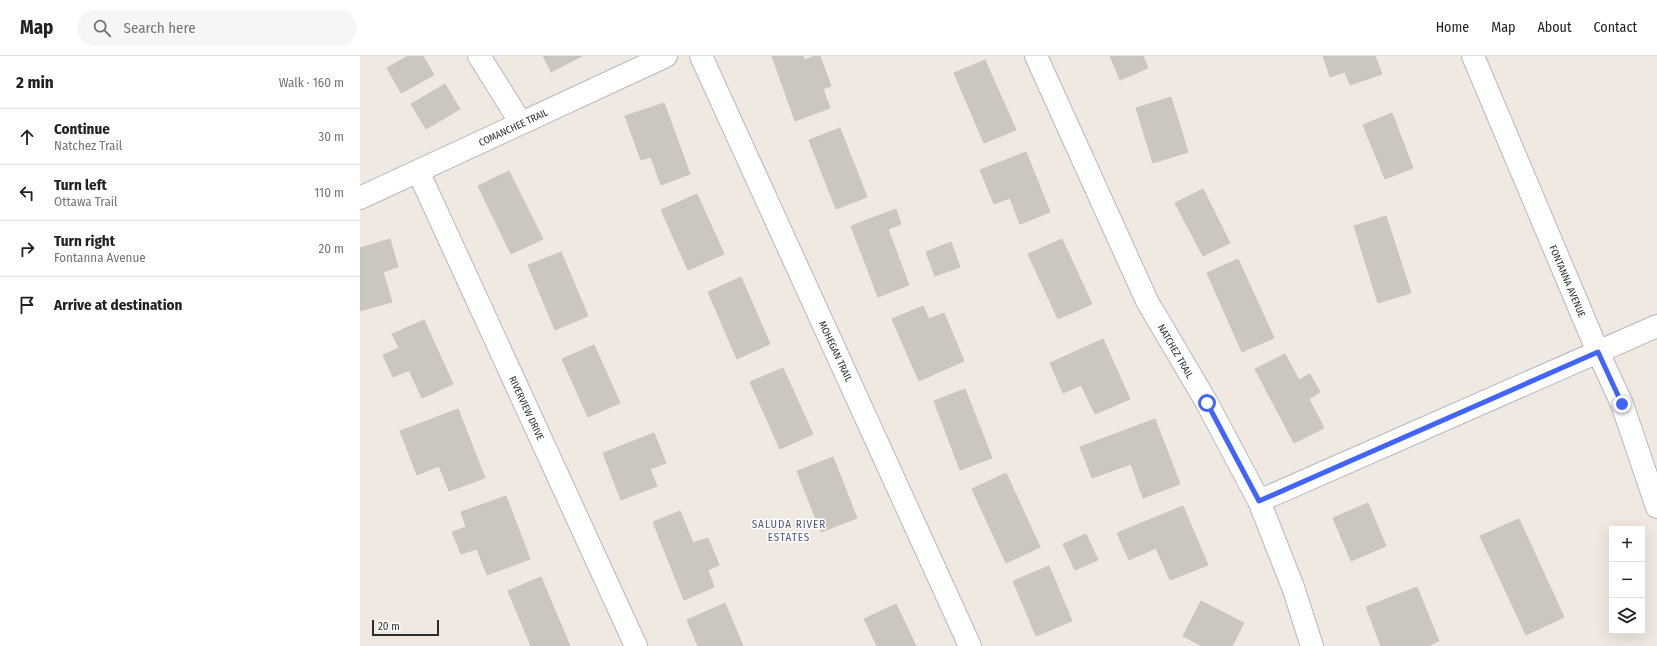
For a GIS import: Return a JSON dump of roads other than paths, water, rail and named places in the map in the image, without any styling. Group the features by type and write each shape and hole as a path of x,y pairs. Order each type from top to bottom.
{"street":[{"path":"480,56 521,123"},
{"name":"COMANCHEE TRAIL","path":"360,198 666,56"},
{"name":"MOHEGAN TRAIL","path":"702,56 970,646"},
{"name":"NATCHEZ TRAIL","path":"1036,56 1147,301 1207,403 1259,501 1293,587 1312,646"},
{"name":"FONTANNA AVENUE","path":"1473,56 1598,352 1622,404 1657,507"},
{"name":"RIVERVIEW DRIVE","path":"418,171 636,646"},
{"path":"1259,501 1657,326"}],"district":[{"name":"SALUDA RIVER ESTATES","path":"789,530"}]}
